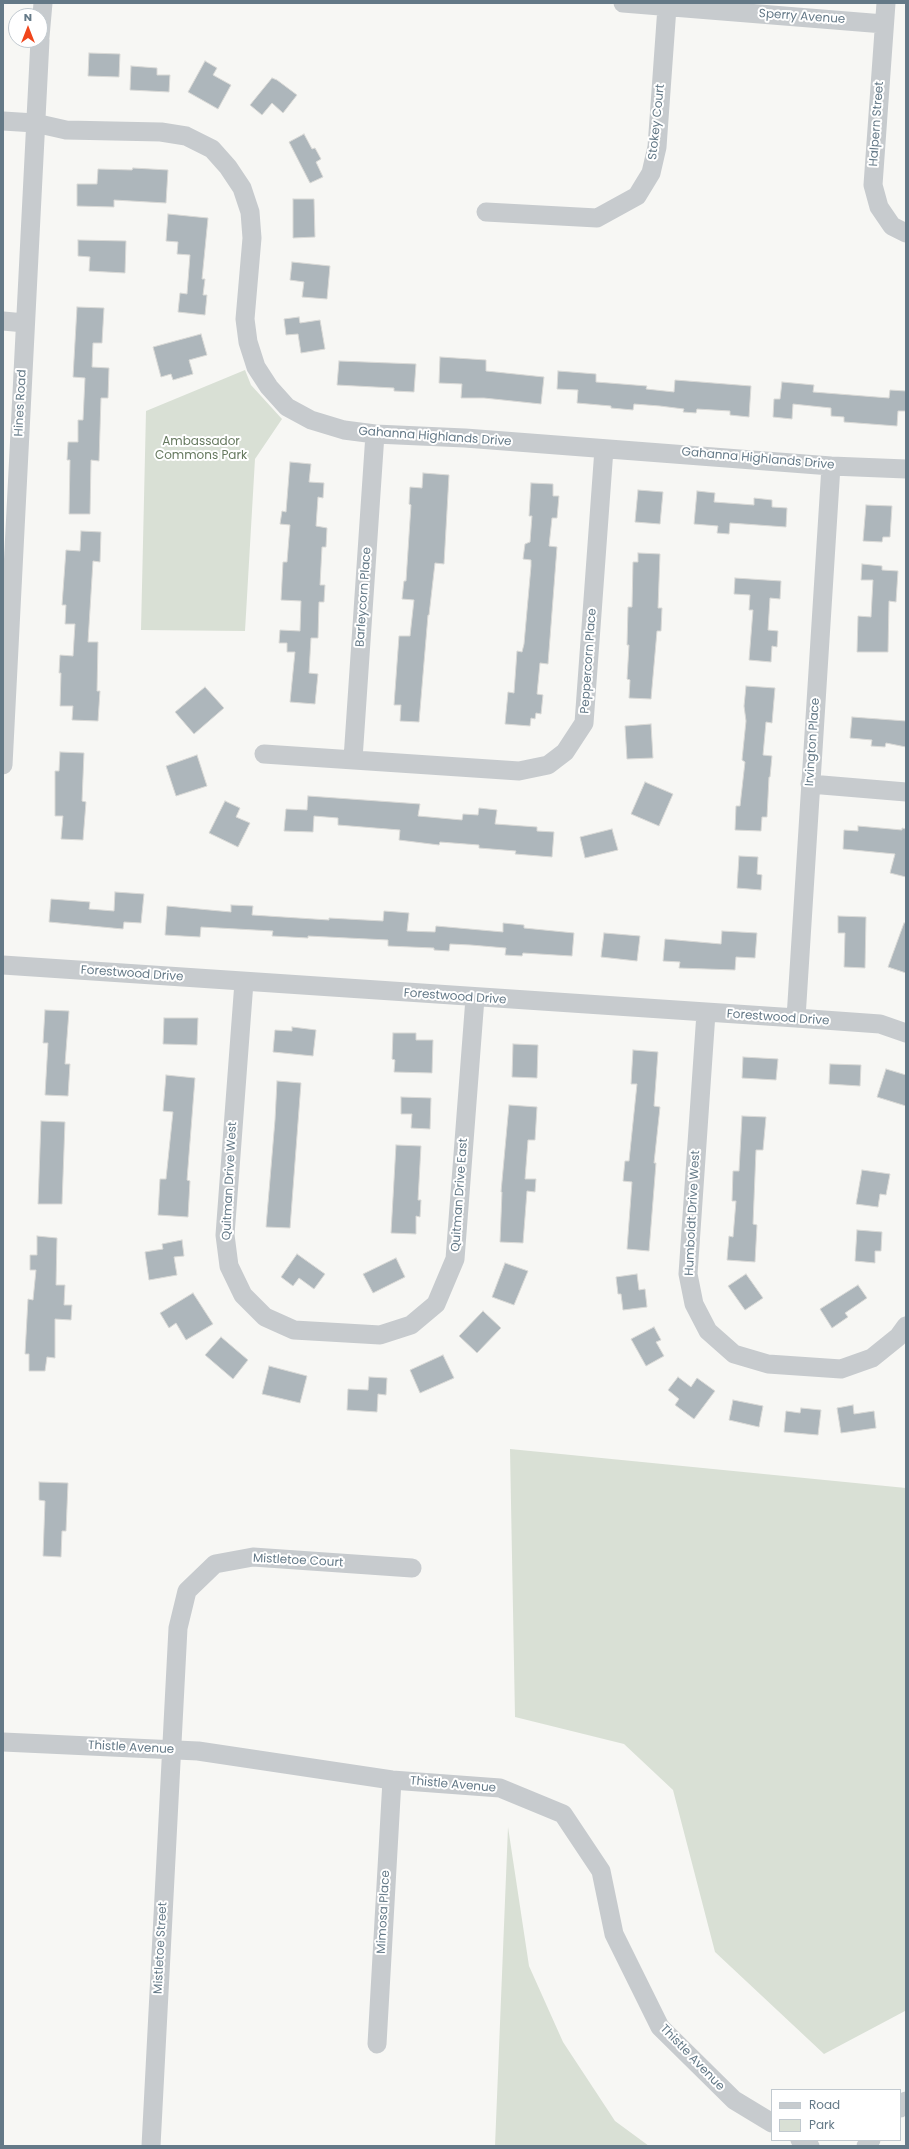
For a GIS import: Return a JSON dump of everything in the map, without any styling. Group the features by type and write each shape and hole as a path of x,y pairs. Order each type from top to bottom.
{"street":[{"name":"Sperry Avenue","path":"623,3 884,24"},
{"name":"Halpern Street","path":"886,3 873,185 879,207 892,226 906,233"},
{"name":"Stokey Court","path":"486,212 597,218 636,196 651,173 657,147 667,7"},
{"name":"Hines Road","path":"3,765 39,48"},
{"name":"Gahanna Highlands Drive","path":"3,121 35,123 66,130 161,132 186,136 212,149 228,167 242,188 250,212 252,238 245,319 248,342 256,367 269,387 287,407 311,420 344,430 375,434 465,438 604,449 651,450 831,466 906,469"},
{"path":"3,321 25,323"},
{"name":"Barleycorn Place","path":"354,759 375,434"},
{"name":"Peppercorn Place","path":"264,754 519,771 548,765 565,752 584,723 604,449"},
{"name":"Irvington Place","path":"796,1018 831,466"},
{"path":"810,784 906,792"},
{"name":"Forestwood Drive","path":"3,965 475,998 880,1024 906,1034"},
{"name":"Quitman Drive West","path":"244,982 225,1235 228,1266 242,1295 265,1317 294,1330 337,1332"},
{"name":"Quitman Drive East","path":"337,1332 380,1334 411,1325 436,1304 455,1260 475,998"},
{"name":"Humboldt Drive West","path":"706,1013 688,1274 694,1304 708,1331 734,1354 768,1364 841,1369 872,1358 898,1338 906,1326"},
{"name":"Mistletoe Court","path":"171,1750 178,1628 187,1591 215,1564 253,1557 412,1568"},
{"name":"Thistle Avenue","path":"3,1742 198,1752 392,1780 500,1788 563,1814 601,1871 614,1934 660,2027 734,2100 771,2122"},
{"name":"Mistletoe Street","path":"150,2146 171,1750"},
{"name":"Mimosa Place","path":"377,2044 392,1780"}],"green space":[{"name":"Ambassador Commons Park","path":"245,370 251,385 282,419 255,459 245,631 141,630 146,411"},
{"path":"510,1449 906,1488 906,2013 905,2011 824,2054 715,1952 673,1790 624,1744 515,1717"},
{"path":"508,1827 529,1966 563,2042 615,2121 649,2146 495,2146"}],"building":[{"path":"89,53 120,54 119,77 88,76"},
{"path":"205,61 217,68 213,75 231,85 218,109 188,92"},
{"path":"131,66 157,68 157,75 170,75 169,92 130,90"},
{"path":"272,78 297,95 283,113 272,103 262,115 250,105"},
{"path":"304,134 312,149 315,148 321,159 316,162 323,177 310,183 289,142"},
{"path":"133,168 168,170 166,203 114,200 114,207 77,206 77,184 97,184 98,169 132,170"},
{"path":"293,199 314,199 315,237 293,238"},
{"path":"168,214 208,218 202,279 205,279 203,295 207,295 205,315 178,312 180,293 187,294 190,255 177,254 178,242 166,241"},
{"path":"78,240 126,241 125,273 89,271 90,257 78,256"},
{"path":"292,262 330,266 327,299 302,297 304,282 290,280"},
{"path":"77,307 104,308 102,343 93,343 92,367 109,368 108,398 101,398 99,461 91,460 90,514 69,514 70,460 67,460 68,442 78,442 78,420 83,420 85,378 73,377"},
{"path":"299,317 300,323 320,320 325,349 301,353 298,334 286,335 284,319"},
{"path":"201,334 207,355 189,360 193,374 173,380 171,374 161,377 153,347"},
{"path":"440,357 486,360 486,371 544,377 541,404 484,398 461,398 462,384 439,383"},
{"path":"339,361 416,364 414,392 394,391 394,388 337,385"},
{"path":"558,371 596,374 596,382 647,386 646,389 674,392 675,380 751,386 749,417 730,415 730,411 697,409 696,413 683,412 684,409 634,404 633,410 611,408 611,406 577,403 578,390 557,389"},
{"path":"782,382 814,385 813,392 889,398 890,390 906,391 906,411 898,411 897,426 844,422 844,417 831,416 831,408 793,404 792,419 773,417 774,399 780,399"},
{"path":"290,462 311,464 309,482 324,483 323,498 318,497 316,526 327,528 326,547 322,547 320,585 325,585 324,602 319,602 318,638 311,638 309,673 318,674 315,704 290,702 295,652 287,652 287,643 279,643 280,630 300,631 301,601 281,600 283,562 287,562 290,525 280,524 282,511 286,512"},
{"path":"423,473 449,475 444,564 435,563 428,615 419,722 400,721 401,705 394,705 399,636 410,636 414,600 402,599 404,581 406,581 411,505 409,504 410,487 422,488"},
{"path":"531,483 553,484 553,496 559,496 557,518 552,518 549,546 557,547 548,664 540,663 537,694 543,695 541,714 536,713 535,719 531,718 530,726 505,724 508,692 514,693 517,651 522,652 524,644 531,560 523,559 525,544 530,542 532,516 529,516"},
{"path":"638,490 663,492 660,524 635,522"},
{"path":"697,491 715,493 714,502 754,505 754,498 772,500 772,507 787,508 786,527 730,523 729,534 717,533 718,526 694,524"},
{"path":"866,505 892,506 890,537 883,537 882,542 863,541"},
{"path":"81,531 101,532 100,562 93,561 88,642 98,642 97,691 100,691 98,721 72,720 73,706 60,706 60,655 73,656 75,624 65,624 66,605 62,605 66,550 80,551"},
{"path":"638,553 660,554 658,608 662,608 661,631 657,631 651,699 629,698 630,680 627,679 629,645 627,645 628,607 632,607 633,562 638,562"},
{"path":"862,564 882,566 882,570 898,571 896,602 889,601 888,652 857,652 858,616 871,617 873,580 861,580"},
{"path":"735,578 781,581 780,599 770,598 768,630 778,631 777,647 772,646 771,662 749,660 753,610 749,610 750,595 734,594"},
{"path":"746,686 775,688 772,723 766,722 763,755 772,756 769,777 767,817 762,817 761,831 735,830 736,806 740,806 745,762 742,760 746,721 744,706"},
{"path":"205,687 224,708 194,734 175,712"},
{"path":"852,717 906,721 906,747 886,743 885,747 871,746 872,740 850,738"},
{"path":"651,724 653,758 627,759 625,726"},
{"path":"60,752 84,753 82,801 86,802 83,840 61,839 63,816 55,816 55,771 59,771"},
{"path":"197,755 207,786 176,796 166,766"},
{"path":"645,782 673,794 659,826 631,814"},
{"path":"308,796 420,804 418,816 462,820 463,814 478,815 479,808 497,810 495,824 537,827 537,831 554,832 552,857 515,854 516,851 479,848 479,845 440,842 439,845 399,840 400,830 338,825 338,818 314,816 313,832 284,831 286,809 307,810"},
{"path":"225,801 240,808 236,817 250,823 238,847 209,833"},
{"path":"858,826 902,830 902,828 906,829 906,877 890,873 895,854 843,849 844,830 858,831"},
{"path":"612,829 618,850 585,858 580,837"},
{"path":"739,856 758,857 757,874 762,875 761,890 737,888"},
{"path":"115,892 144,894 141,923 124,922 123,929 49,922 51,899 90,902 89,909 114,911"},
{"path":"231,905 253,906 252,915 329,920 329,918 383,921 384,911 409,913 407,931 435,932 436,926 503,932 503,923 524,925 524,928 574,933 572,956 523,953 522,956 505,955 506,948 450,944 449,951 434,950 434,948 388,946 388,940 308,936 308,938 272,936 273,931 201,927 200,937 165,935 167,906 231,912"},
{"path":"838,916 866,917 865,968 844,967 845,933 838,933"},
{"path":"904,923 906,923 906,973 888,967"},
{"path":"722,931 757,933 755,958 736,957 735,970 679,968 680,962 663,961 665,939 721,944"},
{"path":"604,933 640,936 637,961 601,957"},
{"path":"45,1010 69,1011 65,1064 70,1064 68,1096 45,1095 48,1043 43,1043"},
{"path":"164,1018 198,1018 197,1045 163,1044"},
{"path":"292,1027 316,1030 313,1056 273,1052 275,1030 292,1031"},
{"path":"393,1033 416,1033 416,1040 433,1040 432,1073 394,1072 395,1060 392,1059"},
{"path":"513,1044 538,1045 537,1078 512,1077"},
{"path":"633,1050 658,1052 654,1106 660,1107 654,1163 656,1163 649,1251 627,1249 632,1182 623,1181 625,1161 629,1161 637,1084 631,1084"},
{"path":"743,1057 778,1059 776,1080 742,1078"},
{"path":"830,1064 861,1065 860,1086 829,1084"},
{"path":"886,1069 906,1075 906,1106 877,1097"},
{"path":"166,1075 195,1078 187,1180 190,1181 188,1217 158,1215 160,1179 166,1179 173,1112 163,1111"},
{"path":"277,1081 301,1083 290,1228 266,1227"},
{"path":"401,1097 431,1098 430,1129 411,1128 412,1114 401,1114"},
{"path":"509,1105 537,1107 535,1140 528,1140 525,1179 536,1179 535,1192 527,1191 523,1243 500,1242 501,1192"},
{"path":"742,1116 766,1117 763,1150 756,1150 753,1224 757,1225 755,1262 727,1260 729,1236 733,1237 736,1201 732,1201 733,1171 739,1171"},
{"path":"41,1121 65,1122 62,1204 38,1204"},
{"path":"396,1145 421,1146 418,1200 421,1200 420,1217 416,1216 416,1234 391,1233"},
{"path":"862,1170 890,1174 886,1195 880,1194 878,1207 856,1204"},
{"path":"857,1230 882,1232 881,1251 875,1251 875,1263 855,1261"},
{"path":"37,1236 57,1238 56,1285 65,1285 64,1305 72,1305 71,1320 55,1319 55,1358 47,1357 45,1371 29,1371 29,1354 25,1354 28,1299 33,1300 36,1270 30,1270 30,1255 37,1255"},
{"path":"182,1240 184,1256 174,1257 177,1275 149,1280 145,1252 163,1249 162,1244"},
{"path":"297,1254 325,1274 314,1289 299,1278 293,1286 281,1277"},
{"path":"396,1258 405,1277 373,1293 363,1274"},
{"path":"505,1263 528,1271 514,1305 492,1297"},
{"path":"637,1274 639,1290 645,1289 647,1307 623,1310 621,1294 618,1294 616,1277"},
{"path":"746,1274 763,1298 745,1310 728,1286"},
{"path":"858,1285 867,1298 845,1313 848,1317 832,1328 820,1309"},
{"path":"193,1293 213,1324 186,1340 176,1323 169,1328 160,1313"},
{"path":"483,1311 501,1328 477,1353 459,1336"},
{"path":"654,1327 661,1340 656,1342 664,1356 646,1366 631,1339"},
{"path":"221,1337 248,1360 233,1379 205,1355"},
{"path":"443,1355 454,1378 420,1393 410,1370"},
{"path":"269,1366 307,1376 300,1403 262,1394"},
{"path":"369,1377 387,1378 386,1395 378,1394 377,1412 347,1410 348,1389 368,1390"},
{"path":"678,1377 691,1387 697,1378 715,1391 694,1419 675,1405 679,1399 668,1390"},
{"path":"733,1400 763,1406 759,1427 729,1420"},
{"path":"853,1405 854,1414 874,1411 876,1428 841,1433 837,1408"},
{"path":"801,1408 821,1410 818,1435 784,1432 786,1411 800,1413"},
{"path":"39,1482 68,1483 66,1531 62,1531 61,1557 43,1556 45,1501 39,1500"}]}
